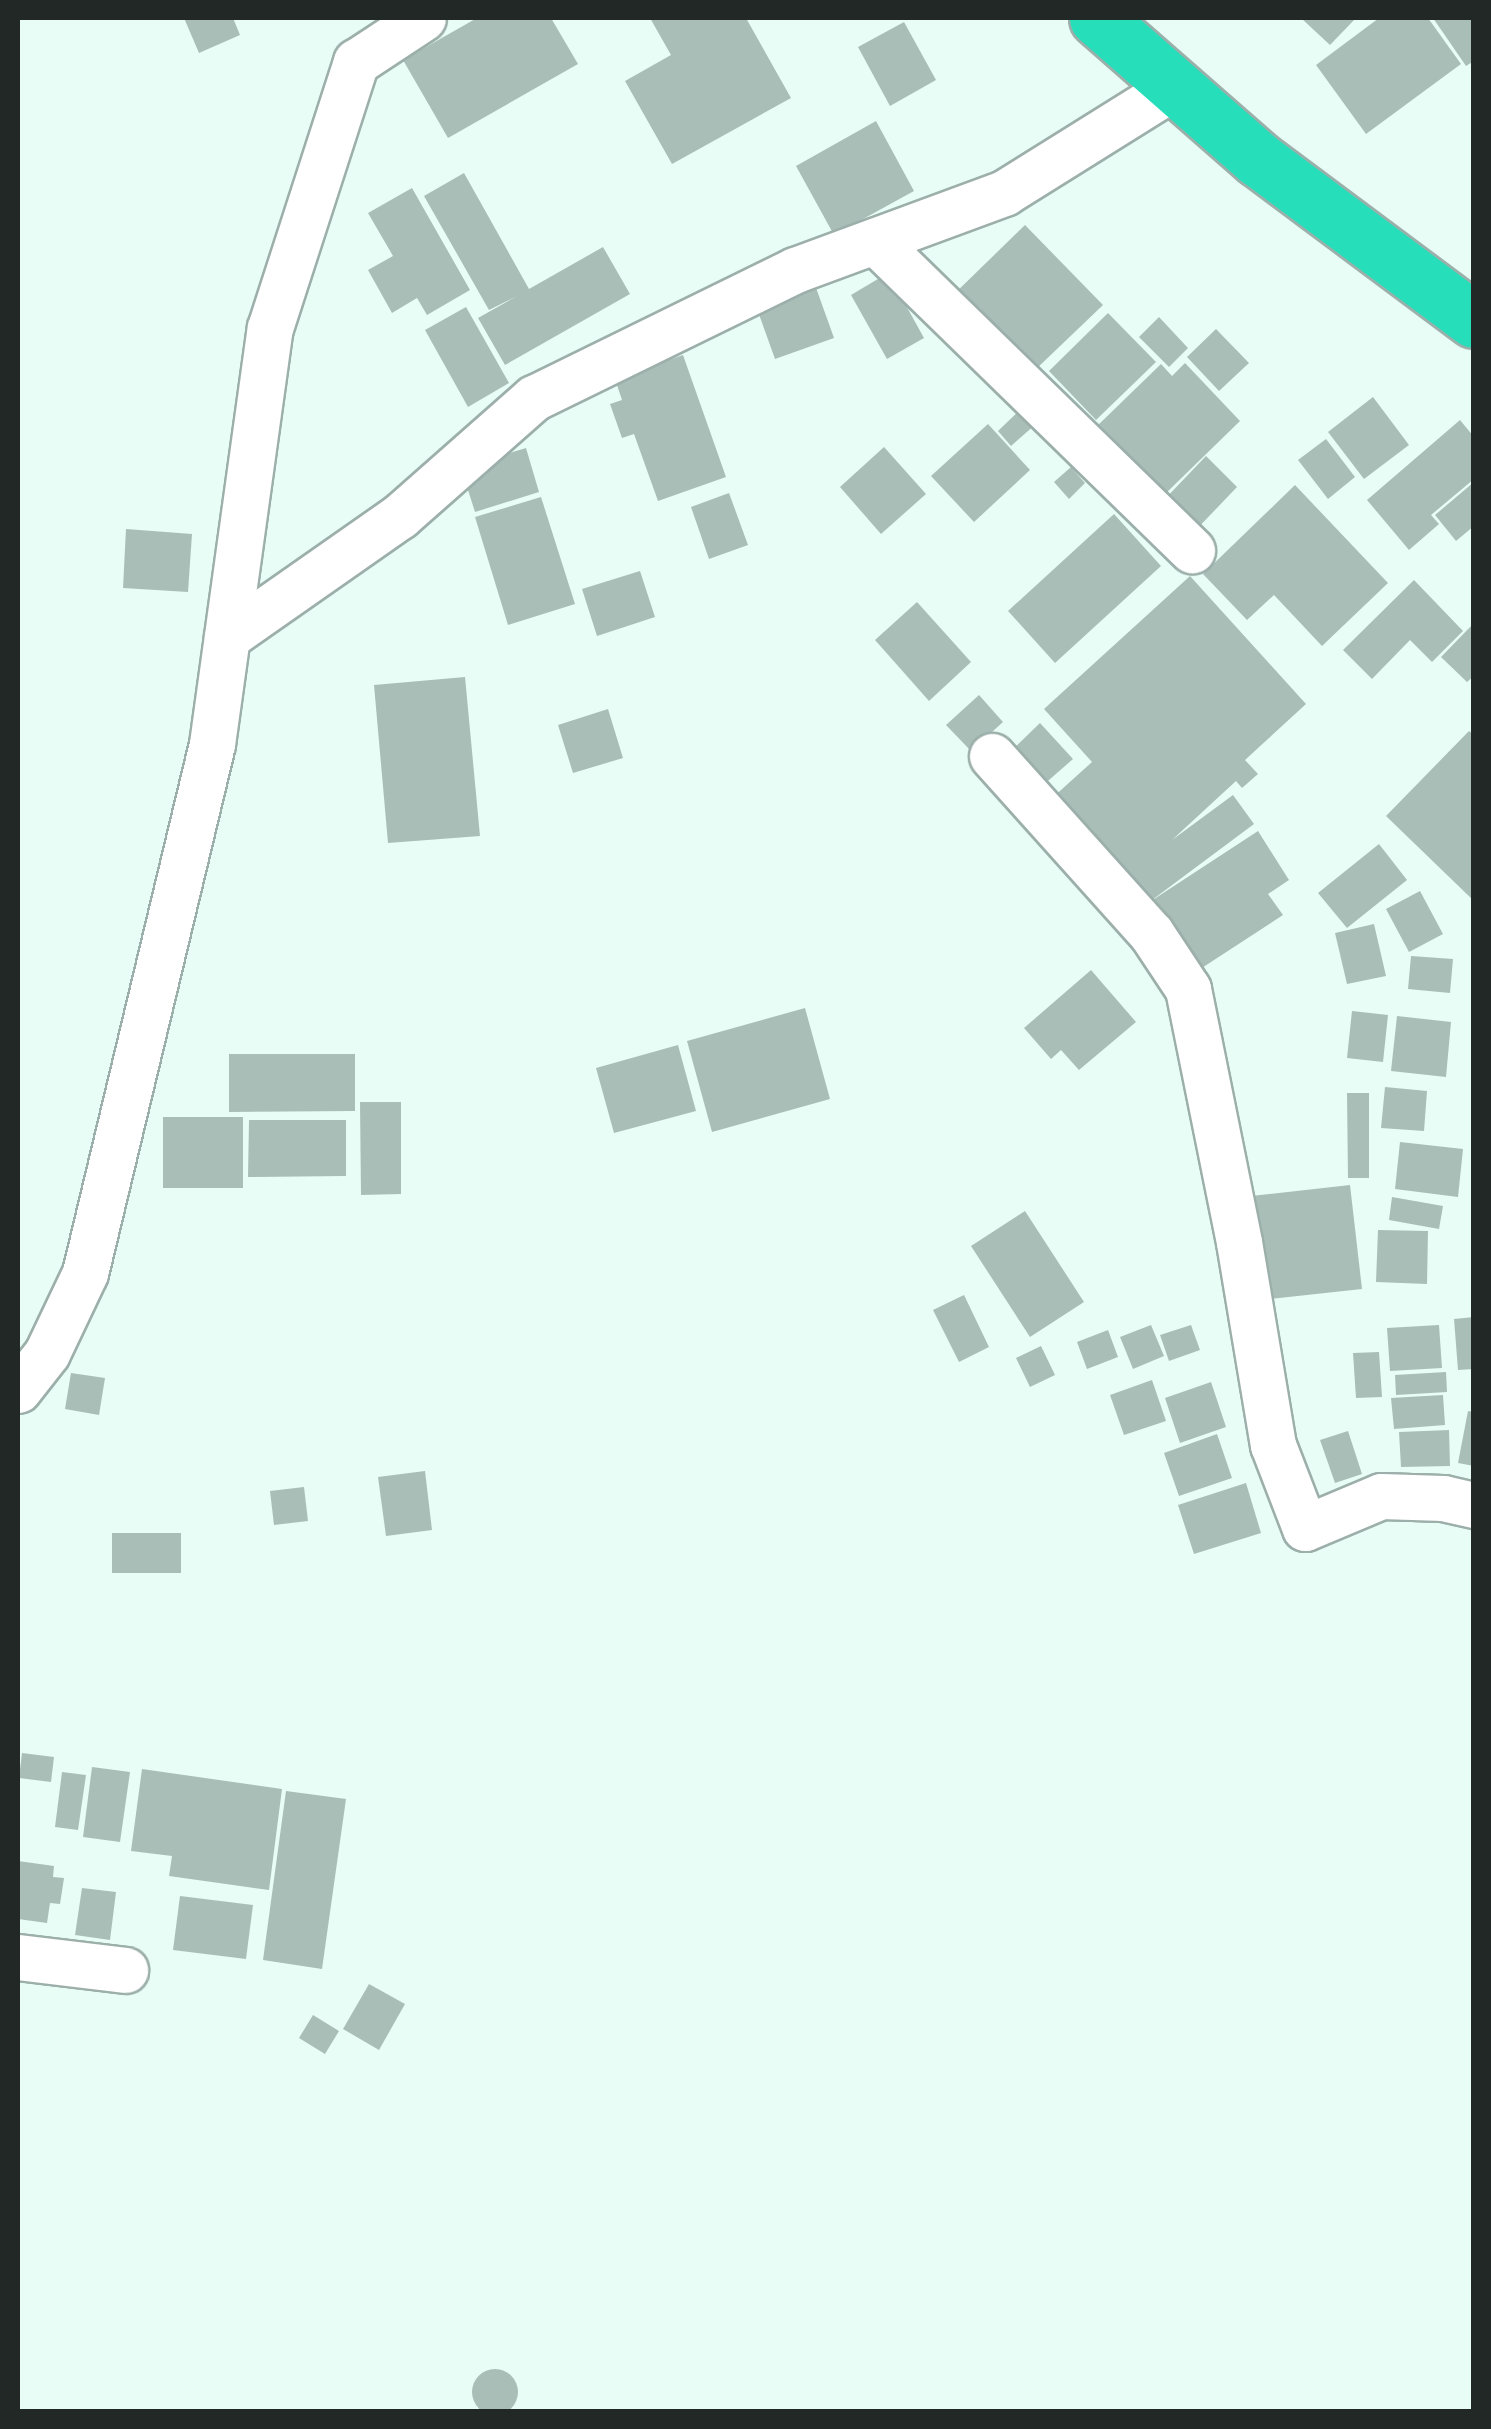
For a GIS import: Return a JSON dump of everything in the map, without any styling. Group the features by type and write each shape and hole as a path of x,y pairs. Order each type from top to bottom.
{"highway":[{"path":"1097,18 1258,159 1474,320"},
{"path":"1149,18 1258,159"}],"street":[{"path":"18,1390 47,1352 85,1273 212,744 276,311 356,62 423,18"},
{"path":"227,637 400,516 534,398 795,270 1004,193 1174,86"},
{"path":"875,241 1192,550"},
{"path":"992,756 1151,933 1188,989 1239,1242 1273,1445 1305,1528 1381,1496 1443,1498 1474,1505"},
{"path":"18,1958 125,1970"}],"building":[{"path":"184,18 233,18 240,35 199,53"},
{"path":"477,18 551,18 578,64 448,138 403,60"},
{"path":"650,18 746,18 791,98 672,164 625,81 671,55"},
{"path":"1301,18 1356,18 1330,45"},
{"path":"1379,18 1428,18 1461,64 1366,134 1316,65"},
{"path":"1433,18 1474,18 1474,61 1466,66"},
{"path":"904,22 936,80 890,106 858,47"},
{"path":"876,121 914,191 834,235 796,166"},
{"path":"464,173 529,289 603,247 630,294 505,365 478,318 517,296 489,310 424,196"},
{"path":"412,188 470,290 427,315 417,298 392,313 368,270 393,256 368,213"},
{"path":"1025,225 1103,305 1034,371 948,300"},
{"path":"888,273 924,338 887,359 851,295"},
{"path":"815,285 834,338 775,359 756,306"},
{"path":"466,307 509,383 468,407 425,330"},
{"path":"1108,313 1156,362 1096,420 1049,371"},
{"path":"1159,317 1188,348 1169,367 1139,337"},
{"path":"1216,329 1249,363 1219,391 1187,357"},
{"path":"683,355 726,477 658,501 634,434 622,438 610,404 622,400 615,379"},
{"path":"1185,363 1240,421 1162,497 1095,428 1161,364 1172,376"},
{"path":"1373,397 1409,445 1364,479 1328,432"},
{"path":"1022,408 1036,424 1011,446 998,431"},
{"path":"1460,420 1474,437 1474,479 1431,515 1439,524 1409,550 1367,500"},
{"path":"988,424 1030,470 974,522 931,476"},
{"path":"1326,439 1355,477 1328,499 1298,460"},
{"path":"884,447 926,494 881,534 840,487"},
{"path":"526,448 539,492 475,512 461,468"},
{"path":"1206,456 1237,487 1193,533 1162,502"},
{"path":"1071,467 1085,483 1069,499 1054,482"},
{"path":"1474,482 1474,526 1456,541 1435,515"},
{"path":"1295,485 1388,583 1322,646 1274,595 1247,620 1203,574"},
{"path":"729,493 748,545 709,559 691,507"},
{"path":"541,497 575,604 508,625 475,517"},
{"path":"1114,514 1161,566 1055,663 1008,611"},
{"path":"126,529 192,534 188,592 123,588"},
{"path":"640,571 655,617 597,636 582,589"},
{"path":"1190,576 1306,704 1245,760 1258,774 1242,788 1236,781 1172,840 1233,795 1254,824 1148,903 1258,831 1289,880 1268,894 1283,915 1188,977 1051,799 1092,762 1044,709"},
{"path":"1414,580 1463,631 1432,662 1410,640 1372,679 1343,650"},
{"path":"917,602 971,662 929,701 875,640"},
{"path":"1474,623 1474,676 1467,682 1441,657"},
{"path":"465,677 480,836 388,843 374,685"},
{"path":"979,695 1003,722 971,751 946,725"},
{"path":"608,709 623,758 573,773 558,725"},
{"path":"1040,723 1073,759 1041,787 1009,753"},
{"path":"1469,731 1474,735 1474,901 1386,816"},
{"path":"1379,844 1407,880 1347,928 1318,893"},
{"path":"1420,891 1443,934 1409,952 1386,909"},
{"path":"1374,924 1386,976 1347,984 1335,933"},
{"path":"1411,956 1453,959 1450,993 1408,989"},
{"path":"1091,970 1136,1022 1079,1070 1061,1050 1051,1059 1024,1028"},
{"path":"805,1008 830,1099 712,1132 687,1041"},
{"path":"1352,1011 1388,1015 1383,1062 1347,1058"},
{"path":"1397,1016 1451,1022 1446,1077 1391,1071"},
{"path":"678,1045 696,1111 614,1133 596,1068"},
{"path":"229,1054 355,1054 355,1111 229,1112"},
{"path":"1385,1087 1427,1091 1424,1131 1381,1128"},
{"path":"1347,1093 1369,1093 1369,1178 1348,1178"},
{"path":"360,1102 401,1102 401,1194 361,1195"},
{"path":"163,1117 243,1117 243,1188 163,1188"},
{"path":"249,1120 346,1120 346,1176 248,1177"},
{"path":"1400,1142 1463,1149 1458,1197 1395,1189"},
{"path":"1350,1185 1362,1289 1262,1300 1251,1196"},
{"path":"1392,1197 1443,1206 1439,1229 1389,1220"},
{"path":"1025,1211 1084,1302 1030,1337 971,1246"},
{"path":"1378,1230 1428,1231 1427,1284 1376,1282"},
{"path":"964,1295 989,1347 959,1362 933,1310"},
{"path":"1474,1317 1474,1369 1458,1370 1454,1319"},
{"path":"1151,1325 1164,1356 1133,1369 1120,1337"},
{"path":"1191,1325 1200,1350 1169,1361 1160,1335"},
{"path":"1439,1325 1442,1368 1390,1371 1387,1328"},
{"path":"1108,1330 1118,1357 1087,1369 1077,1342"},
{"path":"1041,1346 1055,1375 1030,1387 1016,1358"},
{"path":"1379,1352 1382,1397 1356,1398 1353,1353"},
{"path":"1446,1372 1447,1392 1396,1395 1395,1375"},
{"path":"71,1373 105,1378 99,1415 65,1409"},
{"path":"1152,1380 1166,1421 1124,1435 1110,1395"},
{"path":"1211,1382 1226,1427 1180,1443 1165,1398"},
{"path":"1443,1395 1445,1425 1394,1429 1391,1398"},
{"path":"1468,1411 1474,1412 1474,1466 1458,1463"},
{"path":"1449,1430 1450,1466 1401,1467 1399,1432"},
{"path":"1348,1431 1362,1474 1335,1483 1320,1440"},
{"path":"1217,1434 1232,1478 1179,1496 1164,1453"},
{"path":"425,1471 432,1530 386,1536 378,1477"},
{"path":"1246,1483 1261,1533 1194,1554 1178,1505"},
{"path":"304,1487 308,1521 274,1525 270,1491"},
{"path":"112,1533 181,1533 181,1573 112,1573"},
{"path":"22,1753 54,1757 51,1782 19,1778"},
{"path":"92,1767 130,1772 120,1842 83,1837"},
{"path":"142,1769 282,1789 269,1890 169,1876 172,1856 131,1851"},
{"path":"62,1772 86,1775 78,1830 55,1827"},
{"path":"286,1791 346,1799 322,1969 263,1960"},
{"path":"18,1861 54,1866 53,1877 64,1878 60,1904 50,1903 47,1923 18,1919"},
{"path":"82,1888 116,1892 110,1940 75,1935"},
{"path":"180,1896 253,1905 246,1959 173,1950"},
{"path":"369,1984 405,2004 379,2050 343,2029"},
{"path":"313,2015 339,2031 325,2054 299,2038"},
{"path":"495,2369 512,2375 518,2392 512,2409 495,2415 478,2409 472,2392 478,2375"}]}
